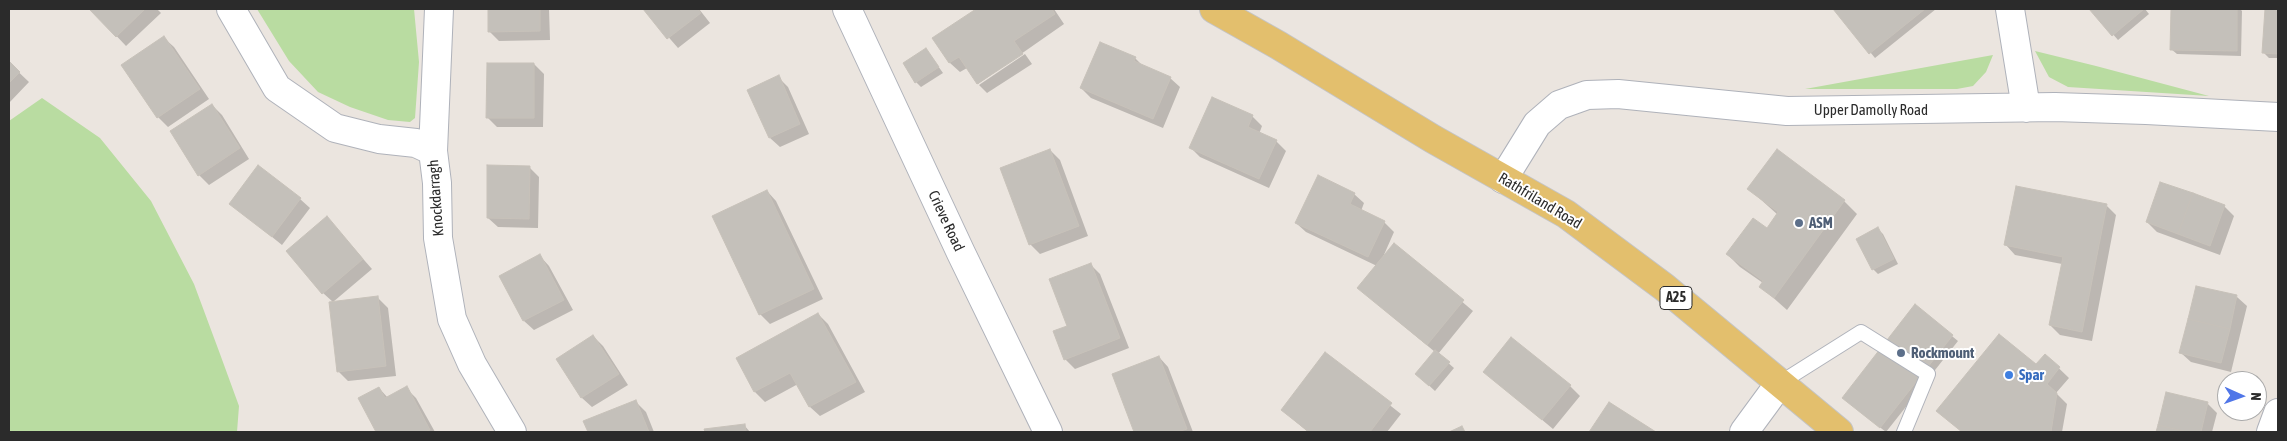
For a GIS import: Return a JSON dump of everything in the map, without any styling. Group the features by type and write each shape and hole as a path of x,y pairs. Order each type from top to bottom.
{"main road":[{"name":"Rathfriland Road","path":"1214,9 1566,214 1664,288 1839,432"}],"street":[{"name":"Knockdarragh","path":"231,9 278,88 292,98 335,128 379,139 416,143 432,151 437,182 438,238 452,319 472,364 512,432"},
{"path":"432,151 439,9"},
{"name":"Crieve Road","path":"847,9 961,253 1048,432"},
{"path":"2010,9 2026,108"},
{"name":"Upper Damolly Road","path":"1503,179 1537,124 1559,105 1587,95 1618,94 1787,111 2026,108 2146,110 2278,117"},
{"path":"1744,432 1780,383"},
{"path":"2271,432 2278,414"}],"lane":[{"path":"1780,383 1861,332 1928,374 1904,432"}],"green space":[{"path":"257,9 414,9 419,62 415,118 410,122 388,120 350,107 318,92 289,61"},
{"path":"2035,51 2209,96 2068,87 2049,77"},
{"path":"1993,55 1986,72 1973,86 1957,89 1805,89"},
{"path":"42,98 100,138 151,201 194,284 239,406 237,432 9,432 9,121"}],"building":[{"path":"89,9 145,9 116,37"},
{"path":"488,9 540,9 540,31 488,32"},
{"path":"643,9 698,9 701,13 667,39"},
{"path":"976,9 1052,9 1055,14 1014,41 1023,54 977,84 959,57 949,63 932,38"},
{"path":"1833,9 1925,9 1869,54"},
{"path":"2089,9 2144,9 2112,36"},
{"path":"2171,9 2237,9 2237,51 2170,50"},
{"path":"2265,9 2278,9 2278,54 2262,53"},
{"path":"164,36 200,89 157,118 121,65"},
{"path":"1100,42 1136,57 1134,61 1171,77 1153,119 1080,88"},
{"path":"926,48 939,67 915,83 903,63"},
{"path":"9,61 20,72 9,83"},
{"path":"487,63 534,63 534,118 486,118"},
{"path":"779,75 800,124 769,138 747,90"},
{"path":"1212,97 1253,115 1248,127 1277,140 1259,179 1189,148"},
{"path":"212,104 240,148 198,176 170,131"},
{"path":"1050,149 1079,226 1029,245 1000,168"},
{"name":"ASM","path":"1777,149 1845,200 1774,298 1759,287 1763,281 1726,254 1753,218 1767,228 1778,212 1747,189"},
{"path":"258,165 301,198 272,237 229,204"},
{"path":"487,165 530,166 529,219 487,218"},
{"path":"1318,175 1355,193 1350,204 1385,221 1368,257 1295,223"},
{"path":"2160,182 2193,193 2178,234 2146,222"},
{"path":"2016,186 2107,204 2082,332 2049,325 2063,257 2004,245"},
{"path":"767,190 814,289 759,315 712,216"},
{"path":"2193,193 2225,205 2210,246 2178,234"},
{"path":"327,216 363,259 322,294 286,251"},
{"path":"1878,227 1894,259 1872,270 1856,239"},
{"path":"1394,243 1464,300 1427,345 1357,288"},
{"path":"540,254 564,300 523,321 499,276"},
{"path":"1091,263 1120,338 1064,360 1053,331 1067,326 1049,279"},
{"path":"2196,286 2237,295 2230,329 2188,319"},
{"path":"378,296 386,366 337,372 329,302"},
{"path":"1915,304 1953,335 1880,428 1842,398"},
{"path":"818,313 856,382 809,407 790,373 754,392 736,358"},
{"path":"2188,319 2230,329 2221,363 2179,353"},
{"name":"Spar","path":"1999,334 2036,364 2045,354 2060,367 2047,384 2057,393 2051,432 1962,432 1936,411"},
{"path":"593,335 619,374 581,398 556,359"},
{"path":"1511,337 1571,385 1542,420 1483,372"},
{"path":"1435,350 1450,362 1429,386 1415,374"},
{"path":"1325,352 1392,403 1370,432 1309,432 1281,410"},
{"path":"1159,356 1187,429 1177,432 1134,432 1112,374"},
{"path":"407,386 430,430 425,432 376,432 358,398 379,387 385,398"},
{"path":"2166,392 2208,402 2201,432 2187,432 2158,425"},
{"path":"636,400 649,432 588,432 583,421"},
{"path":"1609,402 1656,432 1589,432"},
{"path":"745,424 746,432 705,432 704,429"},
{"path":"2158,425 2187,432 2156,432"},
{"path":"1462,426 1465,432 1449,432"}],"place":[{"name":"ASM","path":"1799,223"},
{"name":"Rockmount","path":"1901,353"},
{"name":"Spar","path":"2009,375"}]}
